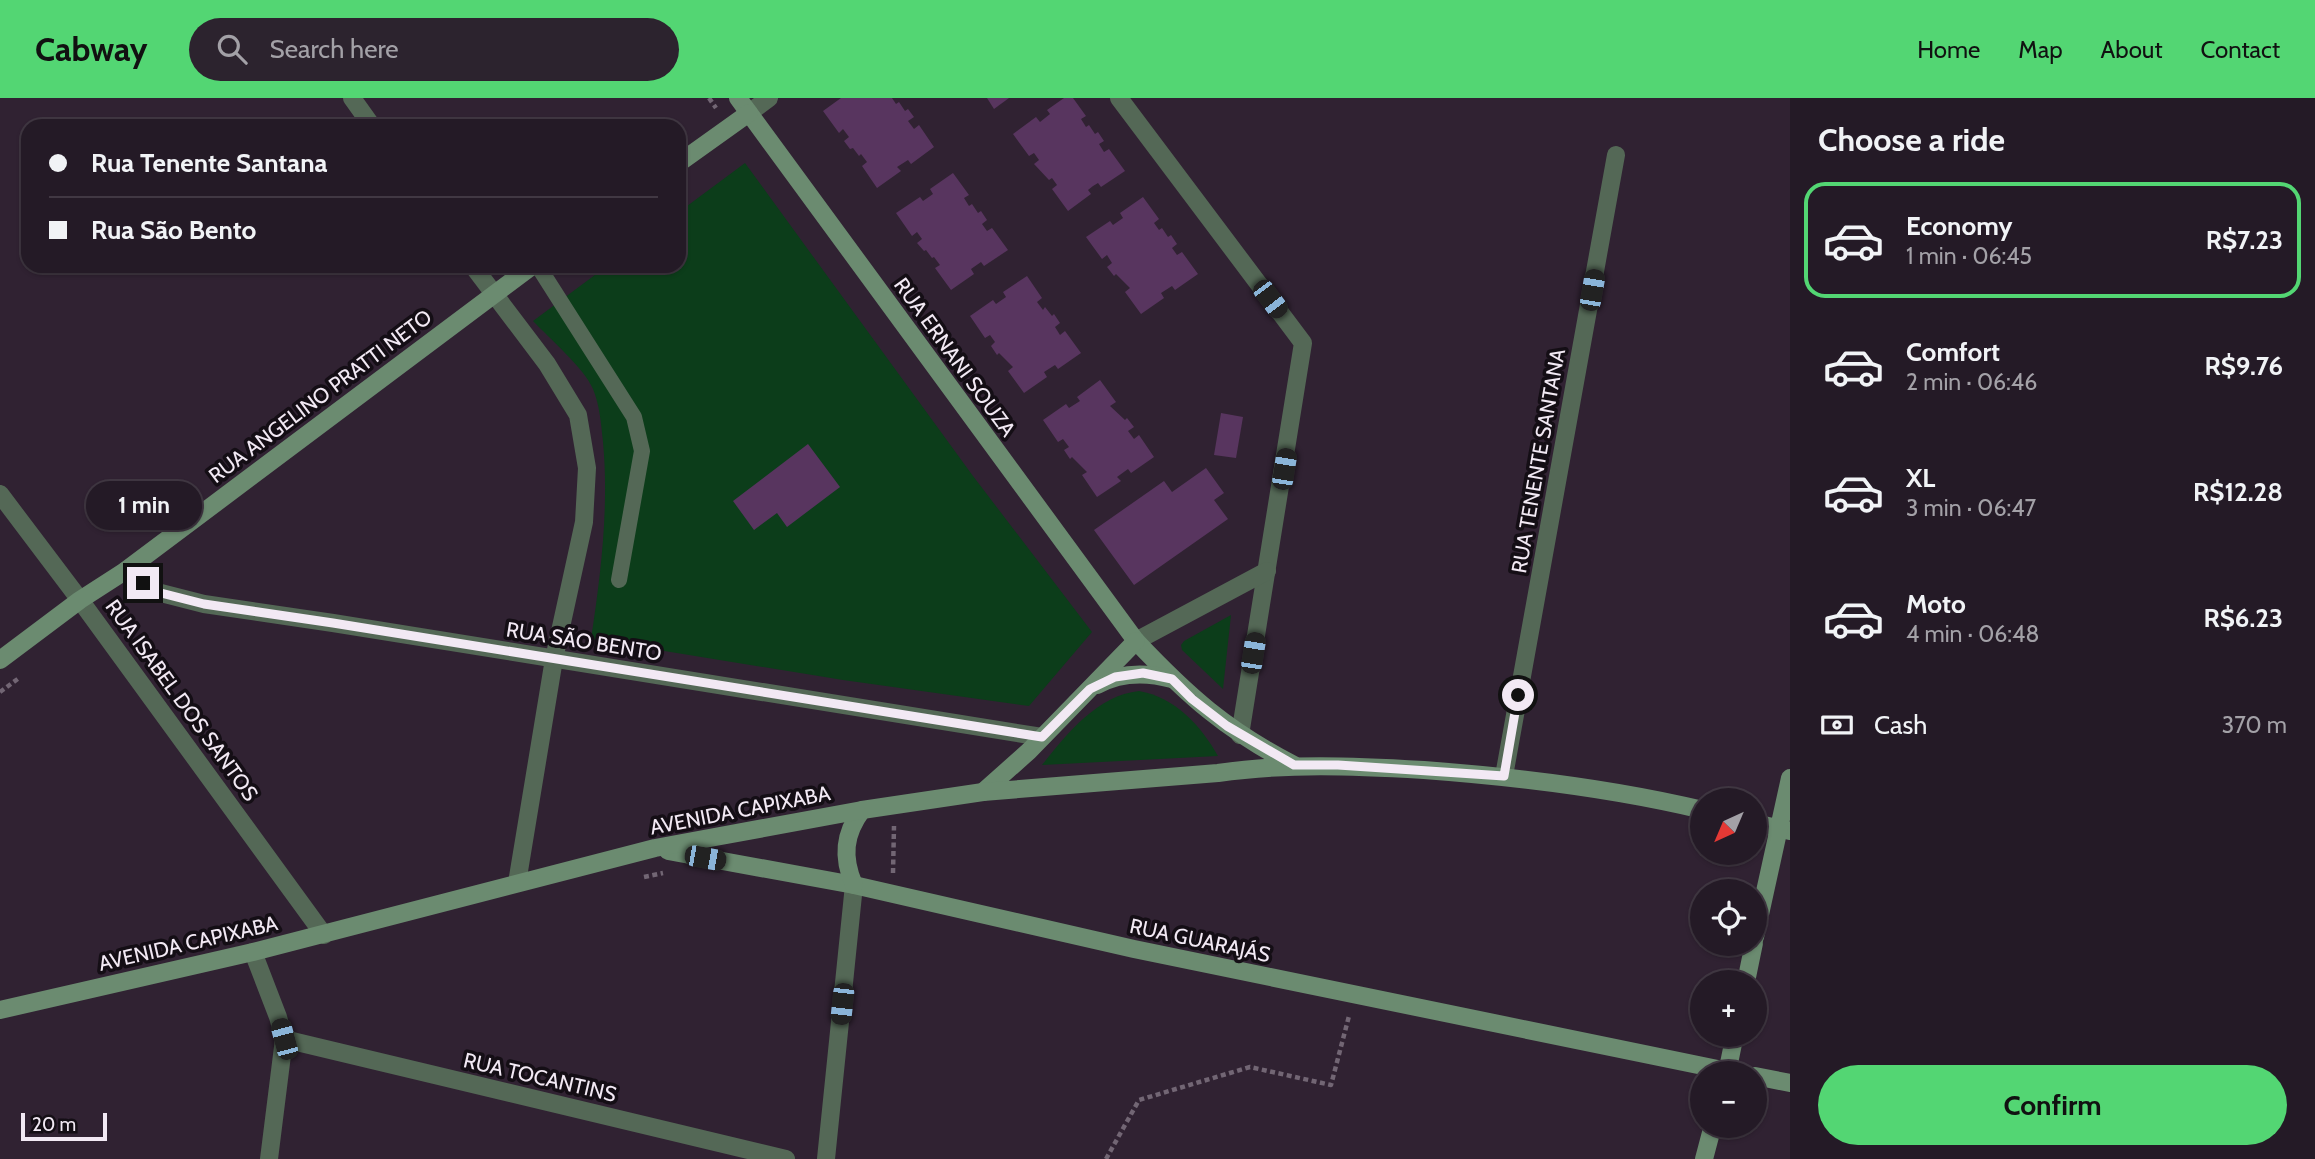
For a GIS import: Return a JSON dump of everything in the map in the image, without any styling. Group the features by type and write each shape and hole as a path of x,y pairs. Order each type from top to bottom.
{"main road":[{"name":"RUA ERNANI SOUZA","path":"738,98 1136,641 1192,699 1240,735 1294,765"},
{"path":"686,158 749,113"},
{"name":"RUA ANGELINO PRATTI NETO","path":"0,660 80,600 125,571 524,273"},
{"path":"983,792 1042,737 1136,641"},
{"path":"1090,689 1128,674 1143,673 1172,679"},
{"name":"AVENIDA CAPIXABA","path":"0,1010 324,935 655,849 862,810 983,792 1294,765 1338,765 1504,776 1645,796 1690,807"},
{"path":"1767,893 1784,830 1790,778"},
{"path":"853,885 847,870 847,838 862,810"},
{"name":"RUA GUARAJÁS","path":"655,849 853,885 1134,950 1690,1064"},
{"path":"1767,1078 1790,1083"},
{"path":"1704,1159 1710,1138"}],"street":[{"path":"352,98 367,119"},
{"path":"749,113 769,98"},
{"path":"1119,98 1303,343 1240,735"},
{"name":"RUA TENENTE SANTANA","path":"1504,776 1616,155"},
{"path":"478,273 547,364 578,415 587,468 584,522 554,660 517,883"},
{"name":"RUA ISABEL DOS SANTOS","path":"0,494 324,935"},
{"name":"RUA SÃO BENTO","path":"125,571 157,592 204,604 1042,737"},
{"path":"1136,641 1267,571"},
{"path":"826,1159 853,885"},
{"path":"253,952 284,1039 269,1159"},
{"name":"RUA TOCANTINS","path":"284,1039 786,1159"}],"lane":[{"path":"540,273 634,417 642,451 619,580"}],"path":[{"path":"632,880 668,872"},
{"path":"1106,1159 1139,1100 1250,1067 1332,1085 1355,995"}],"green space":[{"path":"745,163 973,476 1092,632 1029,706 843,680 591,639 601,565 604,516 605,466 599,408 589,381 533,321 598,273 686,273 686,207"},
{"path":"1231,615 1223,689 1182,650 1181,645"},
{"path":"1139,691 1164,699 1186,714 1204,734 1218,756 1042,765 1072,729 1097,708 1124,694"}],"building":[{"path":"841,98 892,98 896,104 899,102 905,111 908,109 914,117 908,121 914,129 919,125 934,147 911,164 908,160 897,167 901,171 877,188 862,166 867,162 861,154 859,156 853,148 850,149 844,141 849,137 843,129 839,133 823,111"},
{"path":"987,98 1009,98 994,109"},
{"path":"1064,98 1073,98 1086,116 1081,119 1086,127 1089,125 1095,134 1098,132 1104,141 1099,144 1104,152 1109,149 1125,171 1101,187 1098,183 1093,186 1088,190 1091,194 1068,211 1052,189 1057,185 1052,178 1049,180 1034,164 1039,160 1034,153 1029,156 1013,134 1036,117 1040,122 1050,114 1047,110"},
{"path":"953,173 969,195 964,198 969,206 972,204 978,213 981,211 987,220 982,224 987,231 992,228 1008,250 984,266 981,262 971,269 974,274 951,290 935,268 940,265 917,243 922,239 917,232 912,236 896,213 920,197 923,201 933,194 930,189"},
{"path":"1143,197 1159,219 1154,223 1159,230 1162,228 1168,237 1171,235 1177,244 1172,248 1177,255 1182,252 1198,274 1175,290 1172,286 1161,293 1164,298 1141,314 1125,292 1130,288 1107,267 1112,263 1107,255 1102,259 1086,237 1110,221 1113,225 1123,218 1120,213"},
{"path":"1027,276 1042,298 1037,302 1043,310 1045,307 1052,316 1054,314 1060,323 1055,327 1060,335 1065,331 1081,353 1058,369 1055,365 1044,372 1047,377 1024,393 1008,371 1013,367 999,353 997,355 991,346 995,342 990,335 985,338 970,316 993,300 996,304 1006,297 1003,292"},
{"path":"1100,380 1116,402 1110,406 1125,420 1127,418 1134,427 1128,431 1134,439 1139,435 1154,457 1131,473 1128,469 1117,477 1121,481 1097,497 1082,475 1087,472 1072,457 1070,459 1064,450 1069,447 1063,439 1058,442 1043,420 1066,404 1069,408 1080,401 1077,397"},
{"path":"1221,413 1243,417 1236,458 1214,455"},
{"path":"808,444 840,487 787,527 777,513 754,530 733,501"},
{"path":"1206,468 1224,493 1214,500 1228,519 1134,585 1094,530 1164,481 1172,492"}],"route":[{"path":"143,583 157,592 204,604 1042,737 1090,689 1102,682 1128,674 1158,675 1172,679 1192,699 1240,735 1294,765 1338,765 1504,776 1518,695"}]}
